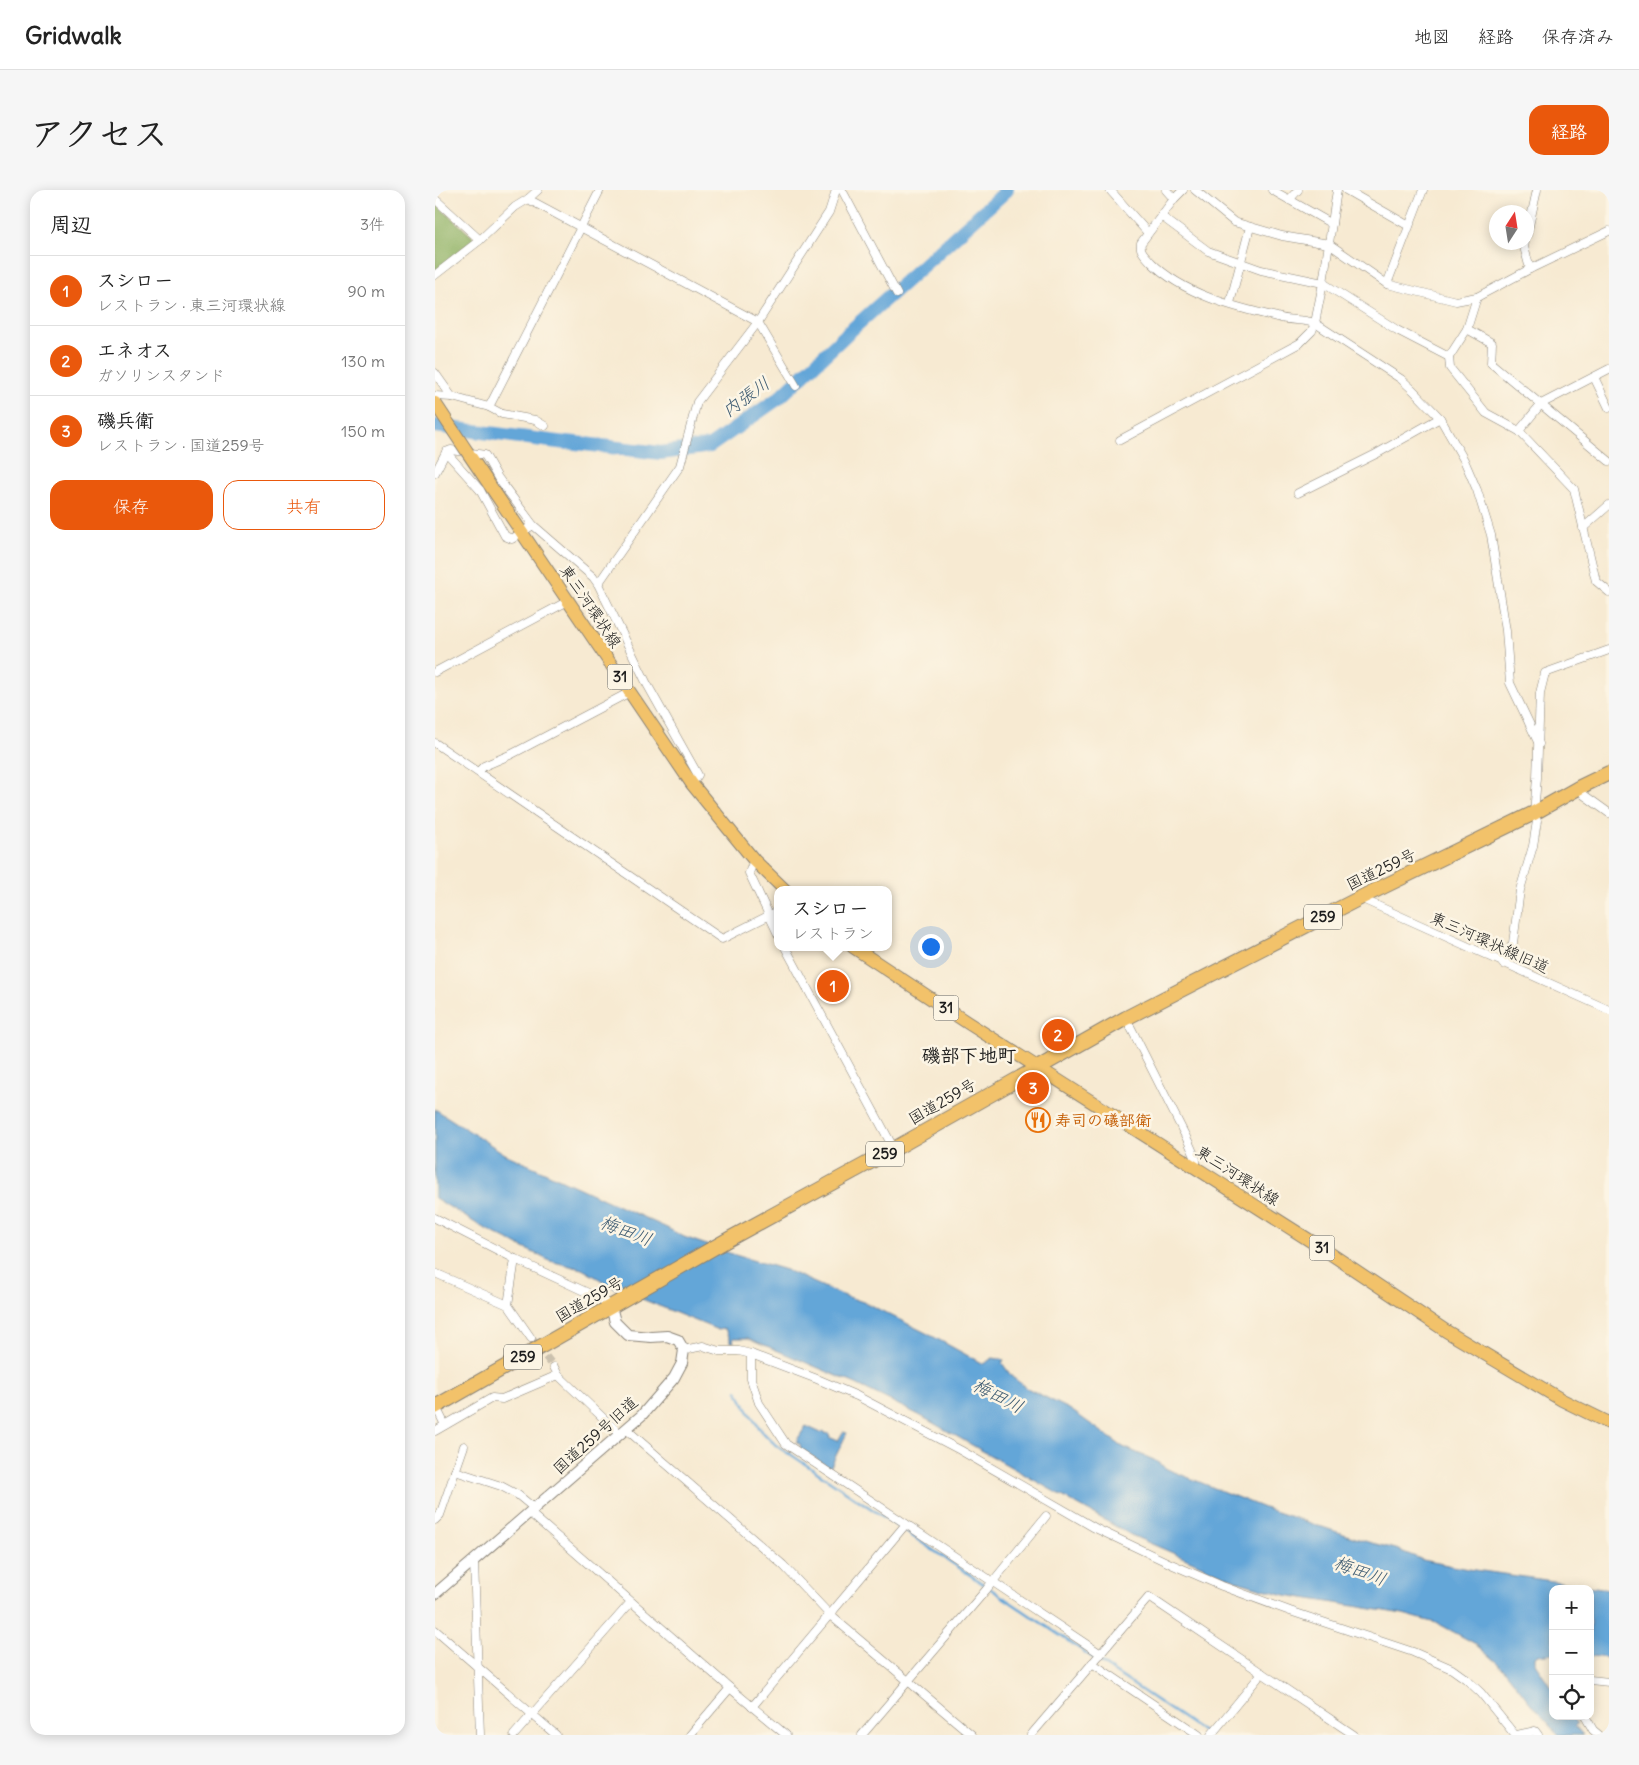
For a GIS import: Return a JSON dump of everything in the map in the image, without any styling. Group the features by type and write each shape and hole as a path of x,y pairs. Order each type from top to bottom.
{"highway":[{"name":"国道259号","path":"435,1407 729,1239 895,1149 1126,1018 1360,898 1534,813 1609,773"}],"main road":[{"name":"東三河環状線","path":"435,403 691,784 754,860 781,886"},
{"name":"東三河環状線","path":"859,951 968,1023 1328,1252 1446,1331 1562,1400 1609,1423"}],"street":[{"path":"435,275 480,240 515,207 528,199 537,190"},
{"path":"489,407 600,190"},
{"path":"598,584 682,460 697,402 758,322 829,212 836,190"},
{"path":"843,190 897,294"},
{"path":"1110,190 1148,233"},
{"path":"1166,190 1174,199"},
{"path":"1183,190 1143,238 1140,247 1142,252 1159,269 1189,290 1279,318 1315,323 1401,379 1425,400 1441,418 1464,460 1477,490 1491,535 1506,632 1510,683 1539,744"},
{"path":"1195,190 1234,222 1282,236 1329,244 1387,284 1456,301 1477,297 1609,231"},
{"path":"1271,190 1332,224"},
{"path":"1289,200 1298,190"},
{"path":"1120,440 1300,344 1312,331 1323,283 1337,190"},
{"path":"1346,190 1409,226"},
{"path":"1387,284 1423,190"},
{"path":"1534,205 1537,190"},
{"path":"435,198 480,240"},
{"path":"528,199 758,322 796,386"},
{"path":"1161,216 1208,252 1261,270 1323,283 1397,330 1449,358"},
{"path":"1230,303 1251,227"},
{"path":"1525,250 1530,269"},
{"path":"1477,297 1467,329 1449,358 1450,368 1486,413 1519,431 1574,488 1597,581 1609,592"},
{"path":"1467,329 1492,343 1491,363 1609,461"},
{"path":"1519,431 1541,404 1609,368"},
{"path":"435,373 452,397"},
{"path":"1594,377 1609,408"},
{"path":"435,396 452,397 489,407 502,414 535,420 545,426"},
{"path":"1298,493 1376,454 1441,418"},
{"path":"435,473 447,452 451,450 485,455 498,478 533,525 593,577 647,684 698,775 691,784"},
{"path":"447,452 480,490 505,536 512,539 533,525"},
{"path":"1583,528 1609,505"},
{"path":"435,672 568,601"},
{"path":"1503,964 1513,943 1520,890 1533,846 1537,821 1534,813 1539,744 1539,693 1545,673 1609,650"},
{"path":"478,772 484,766 512,754 630,692"},
{"path":"435,743 722,939 774,914"},
{"path":"1580,787 1583,795 1609,813"},
{"path":"754,860 749,873 774,925"},
{"name":"東三河環状線旧道","path":"1360,898 1503,964 1609,1010"},
{"path":"787,951 895,1149"},
{"path":"1126,1018 1189,1143 1196,1159 1196,1168"},
{"path":"435,1218 515,1259 599,1298 611,1306 615,1322 628,1335 667,1336 678,1340 684,1350 703,1346 719,1351 739,1351 751,1354 857,1396 960,1450 1095,1528 1171,1564 1222,1586 1413,1652 1452,1669 1481,1693 1516,1735 1535,1731 1539,1735"},
{"path":"509,1305 515,1259"},
{"path":"435,1273 509,1305 531,1338"},
{"name":"国道259号旧道","path":"435,1594 642,1415 674,1378 682,1363 684,1350"},
{"path":"751,1354 751,1379 759,1403 786,1444 903,1527 1096,1659 1199,1735"},
{"path":"554,1367 558,1375 783,1565 831,1615 972,1735"},
{"path":"435,1431 492,1398 502,1400 558,1375"},
{"path":"435,1407 445,1425"},
{"path":"435,1520 440,1515 464,1446"},
{"path":"455,1471 501,1486 518,1495 532,1511 631,1602 786,1735"},
{"path":"862,1735 990,1585 1046,1516"},
{"path":"752,1707 903,1527"},
{"path":"474,1561 480,1735"},
{"path":"1031,1735 1149,1597 1354,1735"},
{"path":"514,1735 631,1602"},
{"path":"435,1630 556,1735"},
{"path":"1211,1734 1262,1673"},
{"path":"1594,1680 1609,1682"},
{"path":"690,1735 730,1688"},
{"path":"1587,1720 1593,1730 1599,1735"}],"green space":[{"path":"435,203 475,239 435,272"}],"water":[{"name":"梅田川","path":"435,1109 505,1154 684,1237 786,1270 837,1293 866,1303 983,1364 993,1358 1004,1360 1002,1363 1012,1377 1027,1388 1071,1410 1123,1447 1154,1460 1167,1469 1264,1508 1368,1542 1396,1549 1423,1560 1468,1569 1581,1585 1549,1585 1549,1654 1535,1657 1535,1663 1549,1684 1549,1720 1574,1720 1577,1724 1575,1726 1583,1735 1559,1735 1531,1704 1503,1668 1474,1643 1439,1624 1403,1614 1285,1595 1242,1583 1131,1535 919,1415 856,1384 748,1338 733,1338 734,1342 730,1342 725,1329 718,1330 615,1288 582,1269 550,1261 482,1227 435,1198"},
{"path":"806,1426 821,1433 823,1431 826,1433 825,1435 827,1433 830,1435 829,1437 838,1441 843,1432 847,1433 830,1468 801,1449 800,1444 797,1443"},
{"path":"1594,1587 1609,1589 1609,1658 1594,1656"}],"waterway":[{"name":"内張川","path":"435,426 661,453 710,446 779,398 849,332 1007,190"},
{"path":"737,1391 759,1427 772,1441 789,1454"},
{"path":"790,1453 1208,1735"}],"tunnel":[{"path":"531,1338 554,1367"}],"place":[{"name":"スシロー","path":"833,986"},
{"name":"エネオス","path":"1058,1035"},
{"name":"磯兵衛","path":"1033,1088"},
{"name":"寿司の礒部衛","path":"1038,1120"}],"district":[{"name":"磯部下地町","path":"969,1055"}]}
